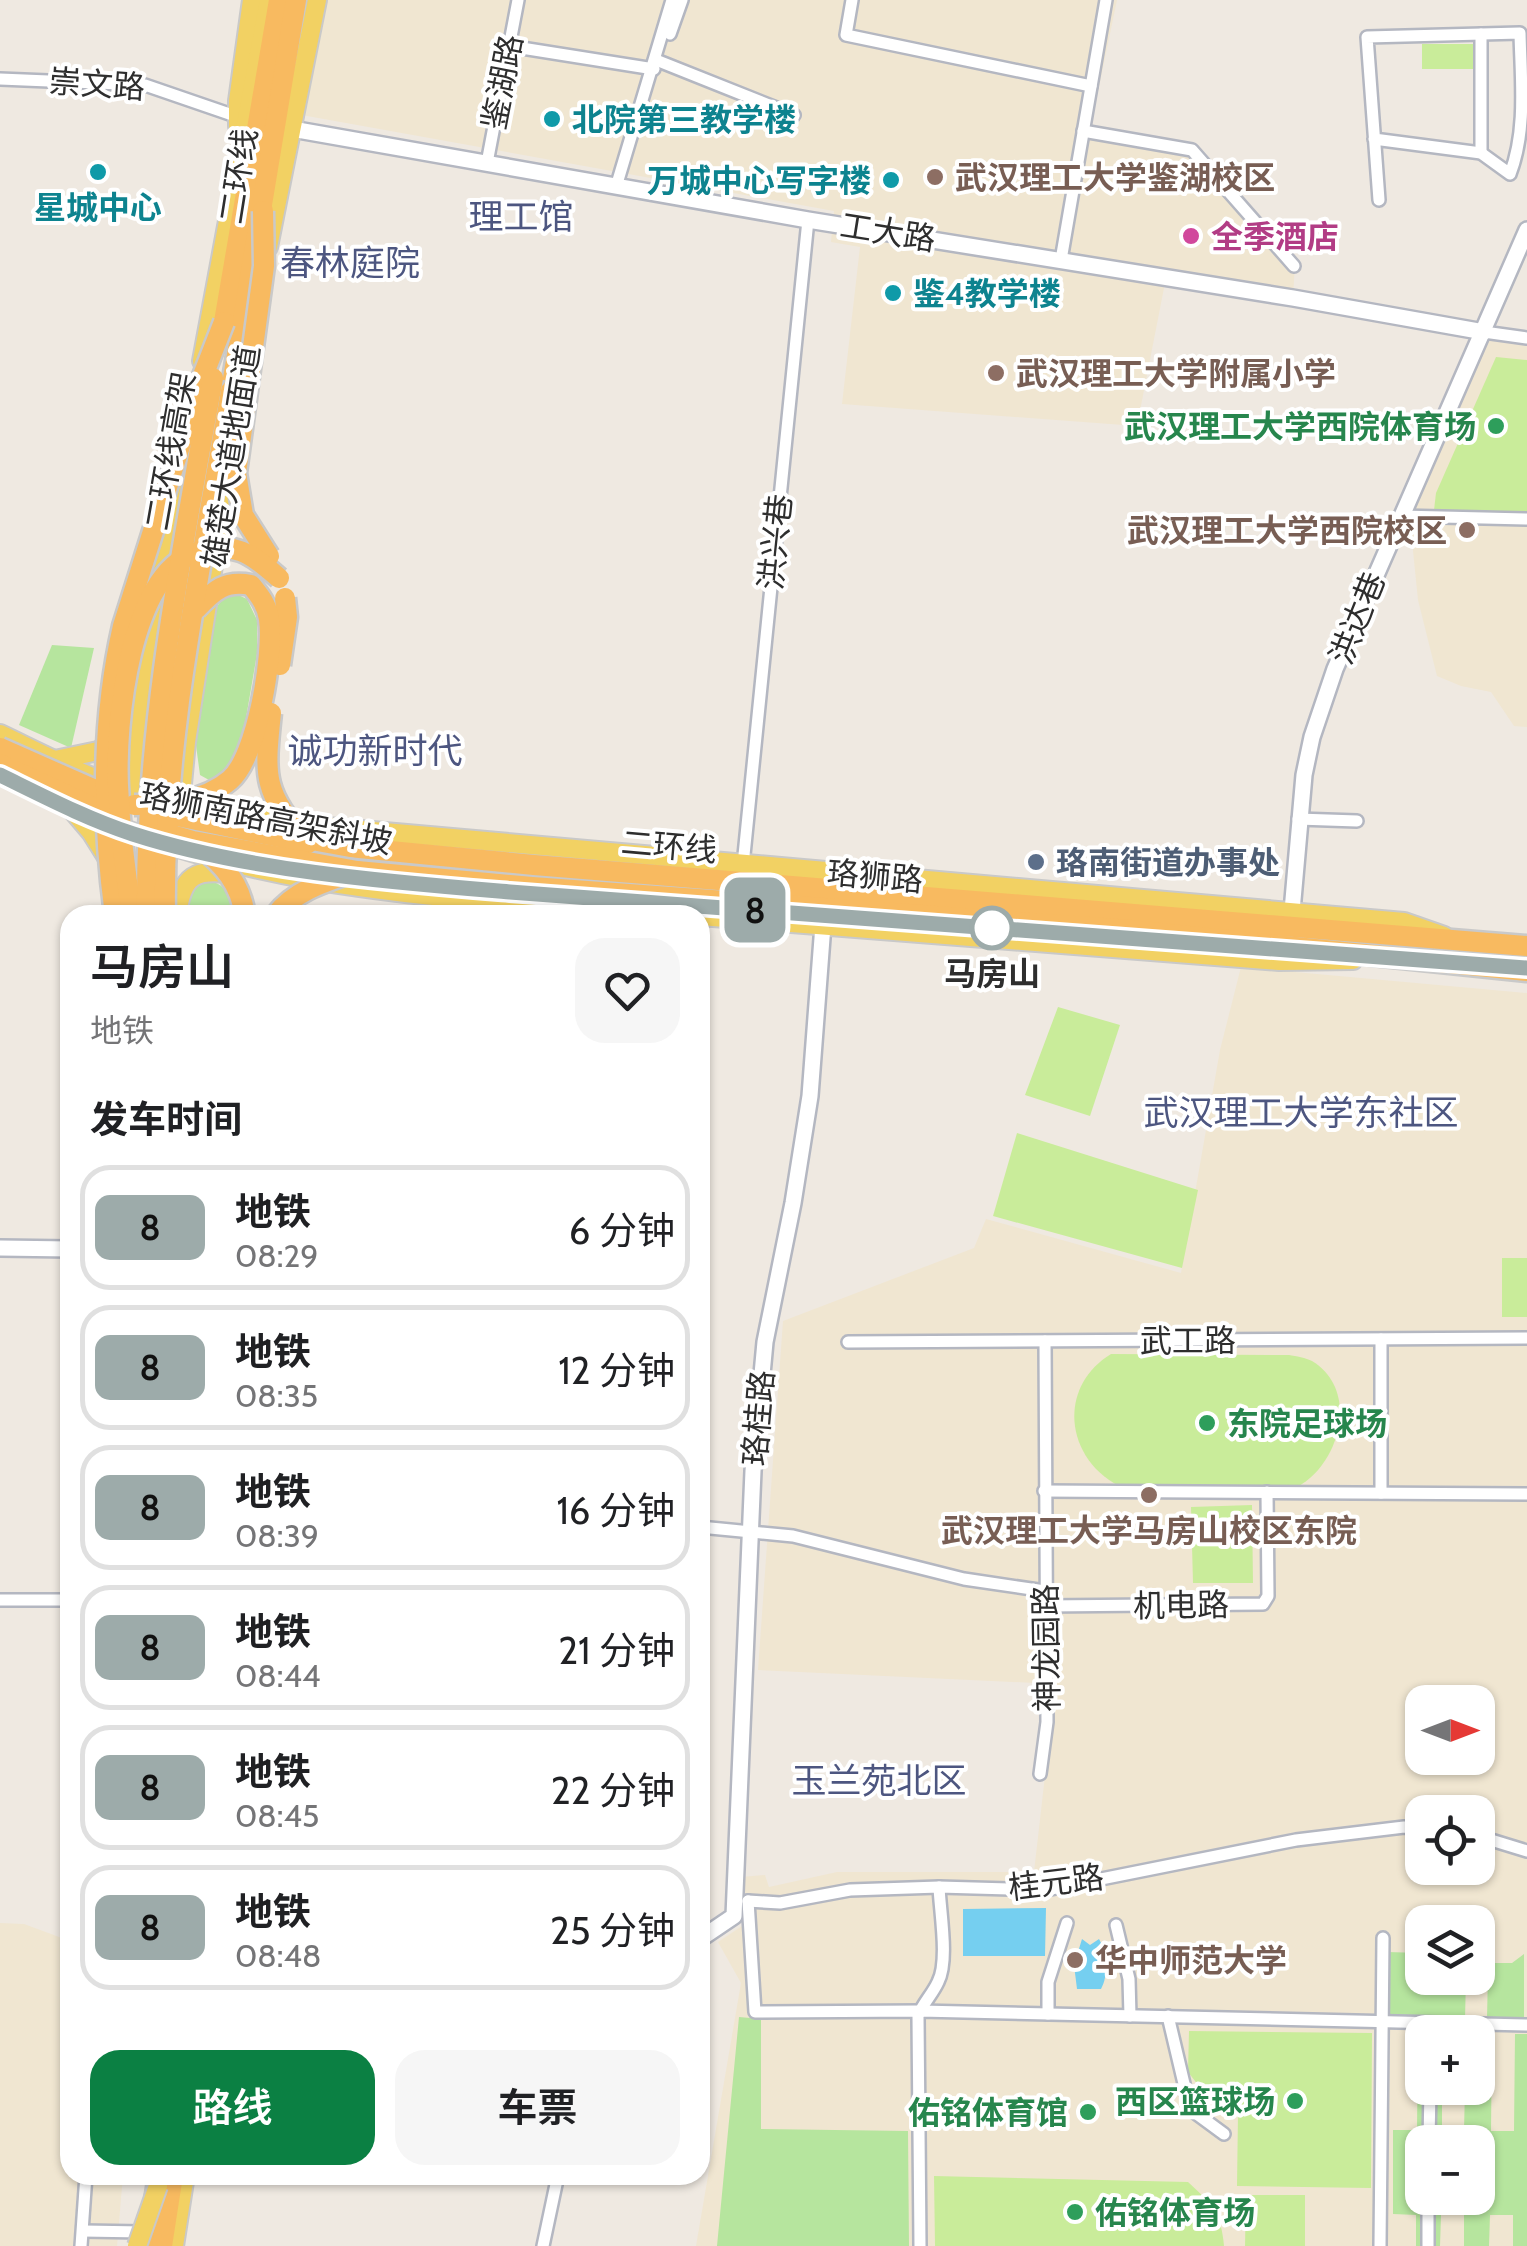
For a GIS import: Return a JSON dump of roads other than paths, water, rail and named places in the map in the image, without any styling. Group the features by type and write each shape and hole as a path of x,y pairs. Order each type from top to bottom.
{"highway":[{"name":"二环线高架","path":"147,905 148,818 164,672 279,0"},
{"name":"二环线","path":"165,905 171,789 196,604 296,0"},
{"path":"263,212 264,266 236,473 242,515 280,578 287,617 272,706 267,775 283,814 308,843"},
{"path":"123,905 104,794 114,662 199,386 224,322"},
{"path":"124,905 119,748 127,677 154,591 176,562 212,548 250,553 280,578"},
{"path":"132,798 183,801 214,792 236,774 254,739 270,644 269,616 263,599 251,585 228,584 196,604"},
{"name":"二环线","path":"0,748 195,822 308,843 534,865 1527,943"},
{"name":"珞狮南路高架斜坡","path":"0,764 96,810 185,844 358,870 532,887"},
{"path":"185,844 226,868 243,905"},
{"path":"285,905 315,886 358,870"},
{"name":"二环线","path":"532,887 1132,930 1527,974"},
{"path":"142,2243 158,2185"},
{"path":"160,2185 162,2246"}],"main road":[{"path":"243,119 252,0"},
{"path":"243,119 269,0"},
{"name":"雄楚大道地面道","path":"177,905 185,844 180,805 186,742 244,372 317,0"},
{"name":"雄楚大道地面道","path":"124,905 126,830 151,623 241,156 243,119"},
{"path":"54,761 98,751 117,739 140,704"},
{"name":"珞狮路","path":"0,734 132,798 332,830 1292,911 1404,922 1449,938"},
{"path":"186,742 189,773 196,792 220,813"},
{"path":"0,773 126,830 298,875 460,897 560,905"},
{"path":"68,804 100,845 122,905"},
{"path":"178,905 183,887 192,876 204,872 266,880 298,875"},
{"name":"珞狮路","path":"710,917 1279,961 1388,959"},
{"path":"174,2246 183,2185"}],"street":[{"name":"鉴湖路","path":"484,162 509,46 514,0"},
{"name":"鉴湖路","path":"484,162 514,0"},
{"path":"616,186 672,0"},
{"path":"656,63 682,0"},
{"path":"852,0 846,34 1091,86"},
{"path":"1061,260 1106,0"},
{"path":"1374,139 1481,154 1510,174 1524,91 1520,33 1367,37 1374,139 1379,200"},
{"path":"1480,34 1481,154"},
{"path":"509,46 656,63 794,115"},
{"name":"崇文路","path":"0,79 145,85 243,119"},
{"name":"工大路","path":"292,129 808,220 1484,332"},
{"path":"1083,131 1192,150 1294,266"},
{"name":"洪兴巷","path":"743,865 808,220"},
{"name":"洪达巷","path":"1292,911 1298,820 1312,737 1400,516 1527,230"},
{"path":"1484,332 1527,338"},
{"path":"1400,516 1527,519"},
{"path":"1298,820 1358,821"},
{"name":"珞桂路","path":"734,1916 750,1534 765,1342 810,1096 823,924"},
{"path":"0,1248 60,1249"},
{"name":"武工路","path":"848,1342 1527,1338"},
{"path":"1381,1339 1381,1493"},
{"name":"神龙园路","path":"1040,1774 1048,1722 1045,1341"},
{"path":"1044,1492 1527,1494"},
{"name":"机电路","path":"1045,1606 1263,1604 1268,1596 1267,1492"},
{"path":"710,1528 792,1536 964,1580 1045,1591"},
{"path":"0,1600 60,1600"},
{"name":"桂元路","path":"748,1901 780,1904 850,1890 1046,1890 1296,1840 1405,1826"},
{"path":"1495,1841 1527,1851"},
{"path":"920,2246 920,2011 939,1981 943,1962 939,1887"},
{"path":"710,1932 748,1901"},
{"path":"748,1901 755,2012 920,2011 1405,2025"},
{"path":"1048,2014 1048,1982 1067,1922"},
{"path":"1116,1925 1129,1979 1130,2016"},
{"path":"1380,2246 1384,1938"},
{"path":"1168,2016 1190,2110 1224,2134"},
{"path":"1495,2025 1527,2024"},
{"path":"81,2246 85,2185"},
{"path":"543,2246 556,2185"},
{"path":"1428,2215 1428,2246"},
{"path":"83,2231 142,2243"}],"water":[{"path":"1046,1908 1045,1956 963,1956 963,1909"},
{"path":"1082,1939 1090,1945 1099,1939 1102,1945 1106,1971 1101,1989 1077,1989 1074,1965"}],"metro line":[{"name":"8","path":"0,775 129,832 226,858 438,886 694,905"},
{"name":"8","path":"710,906 1527,968"}],"place":[{"name":"北院第三教学楼","path":"552,119"},
{"name":"星城中心","path":"98,172"},
{"name":"武汉理工大学鉴湖校区","path":"935,177"},
{"name":"万城中心写字楼","path":"891,180"},
{"name":"全季酒店","path":"1191,236"},
{"name":"鉴4教学楼","path":"893,293"},
{"name":"武汉理工大学附属小学","path":"996,373"},
{"name":"武汉理工大学西院体育场","path":"1496,426"},
{"name":"武汉理工大学西院校区","path":"1467,530"},
{"name":"珞南街道办事处","path":"1036,862"},
{"name":"马房山","path":"992,928"},
{"name":"东院足球场","path":"1207,1423"},
{"name":"武汉理工大学马房山校区东院","path":"1149,1495"},
{"name":"华中师范大学","path":"1075,1960"},
{"name":"西区篮球场","path":"1295,2101"},
{"name":"佑铭体育馆","path":"1088,2112"},
{"name":"佑铭体育场","path":"1075,2212"}],"district":[{"name":"理工馆","path":"521,216"},
{"name":"春林庭院","path":"350,262"},
{"name":"诚功新时代","path":"375,750"},
{"name":"武汉理工大学东社区","path":"1301,1112"},
{"name":"玉兰苑北区","path":"879,1780"}]}
